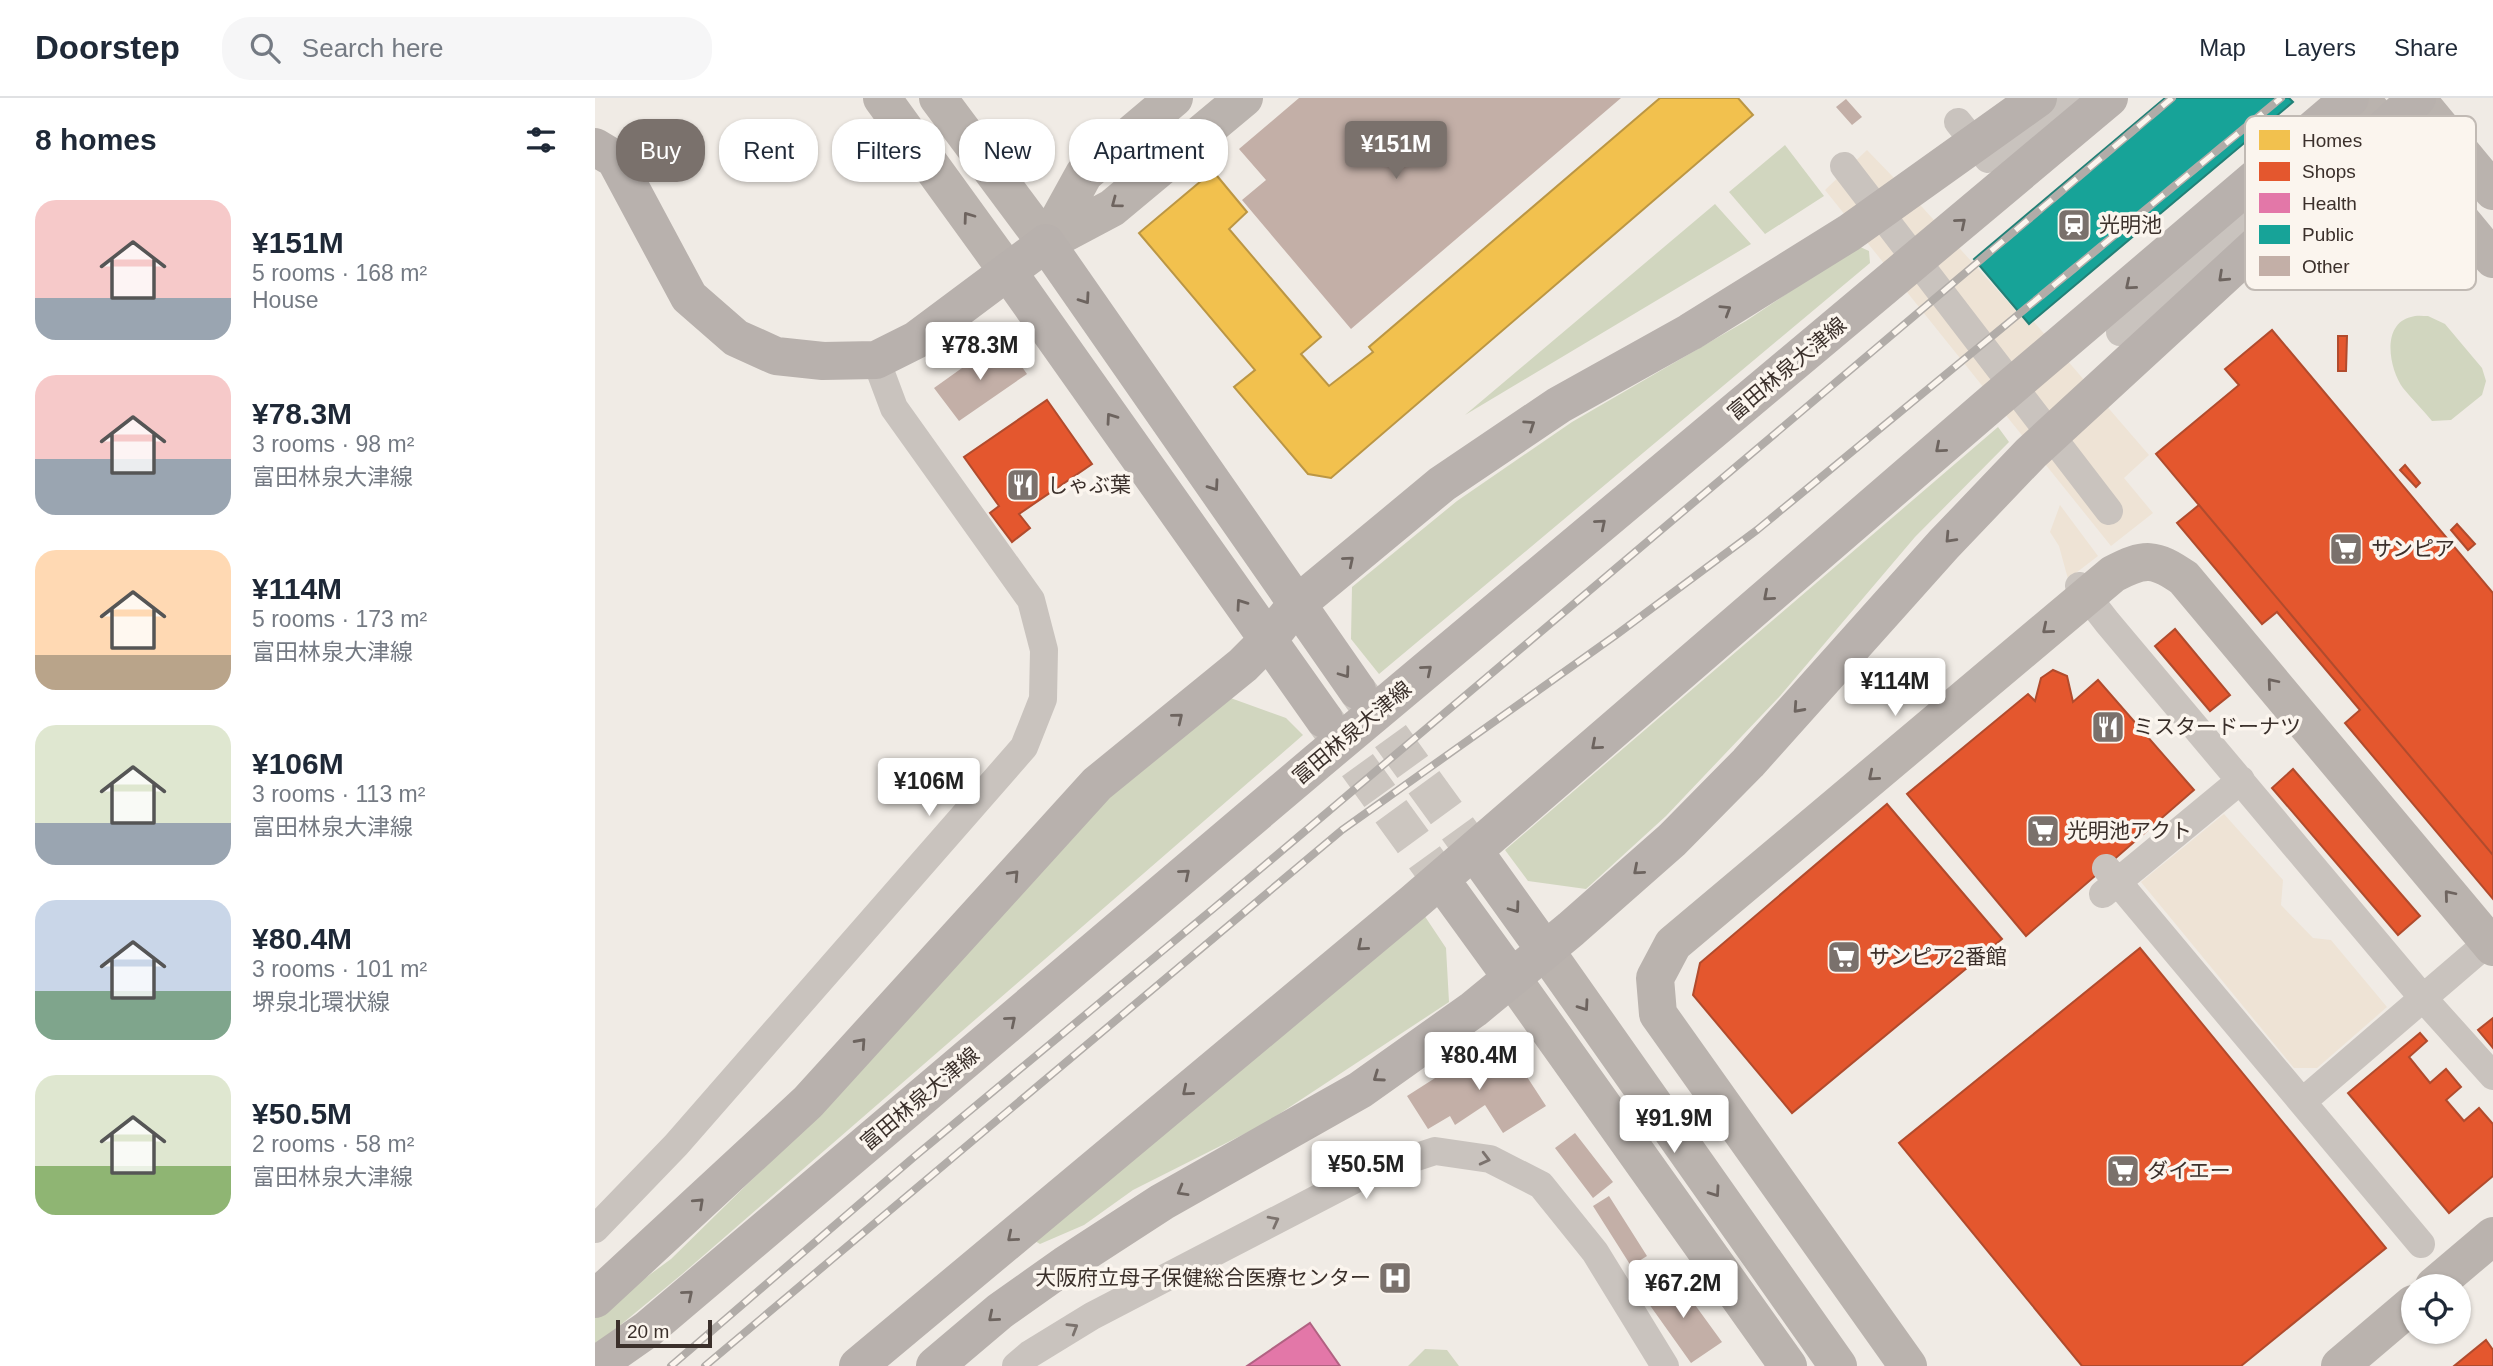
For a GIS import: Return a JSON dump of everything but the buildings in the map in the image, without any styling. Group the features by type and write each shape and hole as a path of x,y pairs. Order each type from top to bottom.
{"main road":[{"path":"595,1299 808,1102 1097,785 1243,665 1296,605 1442,484 1559,405 1690,332 1849,233 2038,98"},
{"name":"富田林泉大津線","path":"595,1366 659,1320 1318,761 2109,98"},
{"path":"2329,116 2350,98"},
{"path":"2396,116 2416,98"},
{"path":"595,147 615,159 689,297 736,338 776,356 823,361 876,360 916,340 1046,243"},
{"path":"858,1366 1414,902 2245,187"},
{"name":"富田林泉大津線","path":"1046,243 1357,690"},
{"path":"935,1366 1000,1311 1065,1265 1162,1202 1360,1090 1474,1009 1512,978 1672,840 1748,764 1944,544 2031,453 2245,256"},
{"name":"富田林泉大津線","path":"1008,272 1324,719"},
{"path":"1484,865 1545,950"},
{"path":"1451,894 1512,978"}],"street":[{"path":"882,98 1008,272"},
{"path":"939,98 1046,243"},
{"path":"1046,243 1084,174 1174,98"},
{"path":"1046,243 1112,208 1244,98"},
{"path":"1958,122 1988,159 2066,98"},
{"path":"2360,98 2375,116"},
{"path":"2416,98 2431,116"},
{"path":"1844,166 2109,510"},
{"path":"2476,170 2493,191"},
{"path":"2120,332 2245,217"},
{"path":"2476,238 2493,259"},
{"path":"595,1228 676,1144 1024,747 1043,699 1045,650 1031,600 894,408 876,360"},
{"path":"1908,1366 1658,1014 1655,978 1672,944 2113,574 2135,562 2162,563 2184,578 2493,947"},
{"path":"2079,586 2423,998 2493,1076"},
{"path":"2241,780 2109,881 2302,1102 2421,1244"},
{"path":"2302,1102 2493,938"},
{"path":"1545,950 1838,1366"},
{"path":"1512,978 1788,1366"},
{"path":"1016,1366 1030,1354 1092,1316 1364,1174 1434,1151 1490,1159 1541,1185 1595,1252 1665,1366"},
{"path":"2448,1274 2493,1236"},
{"path":"2340,1366 2401,1314"}],"green space":[{"path":"1785,145 1824,196 1765,234 1729,192"},
{"path":"1715,204 1751,244 1465,415"},
{"path":"1858,246 1869,251 1870,263 1379,674 1351,639 1352,587 1457,501 1572,422 1746,321"},
{"path":"2428,316 2445,324 2482,368 2486,381 2482,395 2451,420 2432,421 2403,388 2391,359 2392,338 2401,321 2411,317"},
{"path":"1998,427 2009,442 1915,537 1780,696 1666,816 1586,889 1528,881 1505,850"},
{"path":"1225,696 1286,718 1303,735 681,1275 595,1346 595,1315 671,1259 839,1094 1118,780"},
{"path":"1424,915 1446,948 1449,1002 1264,1124 1133,1190 1084,1225 1040,1244 1030,1238"},
{"path":"1425,1349 1447,1350 1459,1366 1408,1366"}],"shaded area":[{"path":"1867,150 2029,325 2034,322 2149,455 2124,478 2153,513 2111,546 1825,190"},
{"path":"2060,505 2098,556 2068,579 2059,546 2050,532"},
{"path":"2224,814 2283,880 2281,905 2313,938 2331,940 2387,1007 2317,1068 2294,1068 2141,882"}],"tunnel":[{"path":"1357,690 1484,865"},
{"path":"1324,719 1451,894"}],"railway":[{"path":"671,1366 914,1157 1214,908 2172,98"},
{"path":"2259,116 2281,98"},
{"path":"705,1366 1342,830 1616,635 1757,530 2245,128"}],"place":[{"name":"光明池","path":"2074,225"},
{"name":"しゃぶ葉","path":"1023,485"},
{"name":"サンピア","path":"2346,549"},
{"name":"ミスタードーナツ","path":"2108,727"},
{"name":"光明池アクト","path":"2043,831"},
{"name":"サンピア2番館","path":"1844,957"},
{"name":"ダイエー","path":"2123,1171"},
{"name":"大阪府立母子保健総合医療センター","path":"1395,1278"}]}
